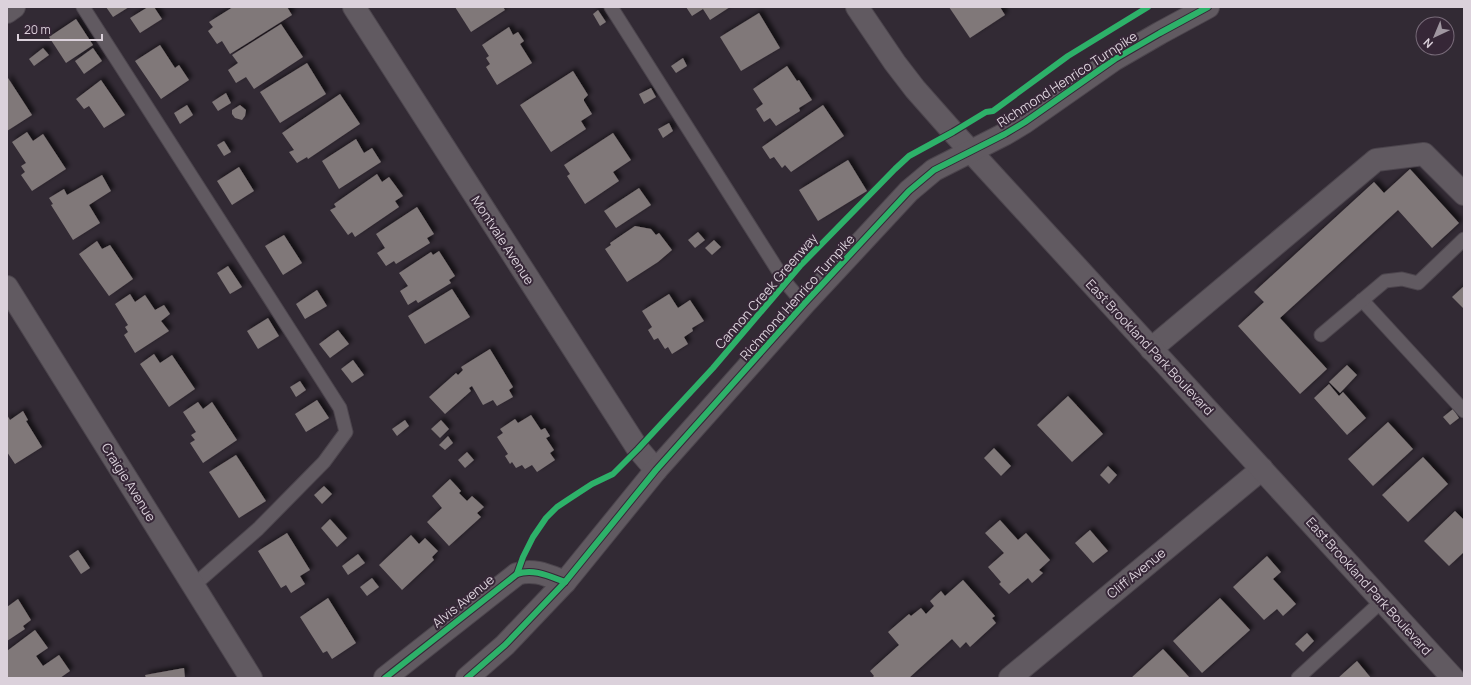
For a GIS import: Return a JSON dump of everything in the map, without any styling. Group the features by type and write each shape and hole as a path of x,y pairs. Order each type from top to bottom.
{"street":[{"path":"7,12 14,7"},
{"name":"Montvale Avenue","path":"354,7 638,449 656,470"},
{"name":"East Brookland Park Boulevard","path":"857,7 894,63 970,151 1453,678"},
{"name":"Richmond Henrico Turnpike","path":"467,678 505,645 565,582 656,470 804,304 909,191 934,170 1005,134 1025,122 1115,59 1208,7"},
{"path":"1151,349 1376,160 1424,154 1464,194"},
{"name":"Craigie Avenue","path":"7,287 251,678"},
{"name":"Cliff Avenue","path":"1010,678 1262,469"},
{"name":"Alvis Avenue","path":"385,678 517,574 524,571 530,571 565,582"}],"lane":[{"path":"83,7 340,408 346,432 324,462 264,523 193,586"},
{"path":"611,7 786,283 804,304"},
{"path":"1321,335 1385,281 1402,279 1418,283 1464,239"},
{"path":"1362,300 1464,411"},
{"path":"1298,678 1382,601"}],"building":[{"path":"106,7 129,7 113,17"},
{"path":"148,7 154,7 162,19 140,33 130,18"},
{"path":"233,7 287,7 292,15 230,54 222,41 217,44 208,31 213,27 209,22"},
{"path":"455,7 503,7 505,10 471,32"},
{"path":"686,7 730,7 710,20 703,9 692,16"},
{"path":"949,7 1000,7 1005,15 970,38"},
{"path":"598,10 606,22 600,26 593,14"},
{"path":"759,13 780,48 741,71 720,37"},
{"path":"76,19 93,45 66,63 49,37"},
{"path":"281,24 303,57 254,89 246,77 236,83 228,70 238,63 232,55"},
{"path":"509,27 513,35 518,32 524,41 520,44 532,63 497,85 486,67 490,64 486,58 489,56 482,45"},
{"path":"160,45 175,68 179,65 189,80 161,99 135,61"},
{"path":"43,48 49,55 34,66 29,59"},
{"path":"93,48 102,61 84,74 75,61"},
{"path":"683,58 687,66 676,73 671,66"},
{"path":"307,63 326,94 280,123 260,92"},
{"path":"787,66 797,81 799,80 812,100 799,108 800,111 776,126 770,118 764,122 756,109 763,104 753,89"},
{"path":"573,71 588,95 584,101 592,114 581,121 586,129 551,152 520,105"},
{"path":"8,78 32,115 7,131 7,79"},
{"path":"101,80 125,115 104,128 89,106 84,109 76,99"},
{"path":"651,88 656,97 644,104 639,94"},
{"path":"226,93 231,103 218,111 212,102"},
{"path":"340,94 360,124 308,159 307,157 297,163 289,152 294,150 282,133"},
{"path":"187,105 193,115 180,124 174,113"},
{"path":"240,105 246,110 245,116 242,120 235,118 232,114 232,110"},
{"path":"823,105 844,136 791,172 785,165 782,168 774,157 770,159 762,147"},
{"path":"669,123 673,131 663,138 658,129"},
{"path":"27,132 33,141 43,134 66,169 32,191 21,175 25,172 21,166 26,163 12,142"},
{"path":"613,133 631,160 613,172 619,181 585,204 567,176 570,174 564,165"},
{"path":"356,139 364,153 372,148 381,162 339,189 322,161"},
{"path":"224,141 231,152 224,156 217,145"},
{"path":"848,160 867,191 818,221 799,190"},
{"path":"239,167 254,191 232,205 217,181"},
{"path":"1410,169 1459,223 1432,248 1398,210 1280,318 1327,369 1300,394 1238,326 1264,302 1254,292 1374,182 1384,193"},
{"path":"377,174 382,182 389,177 403,196 395,201 399,207 355,237 352,232 348,235 330,210 336,207 334,204"},
{"path":"102,175 111,191 89,205 100,223 73,240 51,205 53,204 49,198 64,189 67,195"},
{"path":"639,188 651,205 616,228 604,211"},
{"path":"417,207 434,234 427,238 430,243 396,264 394,261 386,266 377,253 385,248 376,234"},
{"path":"635,226 651,229 656,235 659,233 672,250 658,262 627,282 605,249 611,245 610,243"},
{"path":"698,232 705,240 695,248 688,240"},
{"path":"284,235 302,263 283,275 265,246"},
{"path":"714,240 721,247 712,255 705,248"},
{"path":"97,241 102,249 110,245 133,279 109,296 79,254"},
{"path":"439,251 455,276 449,280 451,283 418,303 416,300 408,305 400,291 408,286 399,273 431,252 433,255"},
{"path":"228,266 242,287 230,294 217,273"},
{"path":"1464,286 1464,309 1452,297"},
{"path":"452,289 470,317 425,344 408,316"},
{"path":"317,290 327,306 305,319 296,304"},
{"path":"130,294 135,302 145,295 155,310 164,305 170,314 161,321 169,331 135,353 124,335 128,332 125,327 128,325 115,304"},
{"path":"669,294 678,308 690,300 704,321 692,328 693,331 684,337 688,344 672,354 668,347 665,349 658,338 654,340 648,330 652,327 642,311"},
{"path":"268,318 279,336 258,349 247,331"},
{"path":"338,330 349,344 330,358 319,344"},
{"path":"490,349 513,387 509,390 513,397 497,406 493,400 483,405 472,386 469,388 471,391 445,414 429,397 456,373 458,375 463,370 461,367"},
{"path":"154,354 160,363 172,355 195,389 169,407 140,364"},
{"path":"353,360 364,375 352,383 341,369"},
{"path":"1347,365 1357,375 1340,393 1329,382"},
{"path":"300,381 306,390 296,397 290,387"},
{"path":"1329,384 1339,396 1343,392 1366,418 1347,435 1314,398"},
{"path":"1068,396 1103,434 1072,462 1037,425"},
{"path":"317,400 329,418 306,432 295,414"},
{"path":"198,402 203,409 212,402 237,440 203,463 190,443 195,440 191,435 196,432 183,412"},
{"path":"1453,409 1459,418 1450,425 1443,417"},
{"path":"23,411 28,420 26,421 42,447 15,464 7,452 7,415 10,420"},
{"path":"531,415 541,430 545,428 550,436 546,438 554,450 550,453 555,460 537,472 532,465 525,469 522,465 516,468 512,462 510,464 505,456 508,454 497,437 503,433 500,429 515,419 518,423"},
{"path":"405,420 409,426 397,436 392,429"},
{"path":"441,420 449,429 440,438 431,429"},
{"path":"1388,422 1413,449 1373,486 1348,459"},
{"path":"448,436 453,443 445,450 439,445"},
{"path":"994,448 1011,466 1001,476 984,458"},
{"path":"467,452 474,460 465,468 458,460"},
{"path":"236,455 266,501 239,518 209,472"},
{"path":"1423,457 1448,484 1408,522 1382,495"},
{"path":"1108,466 1117,475 1109,484 1100,475"},
{"path":"450,479 461,491 459,493 467,501 472,496 484,507 477,513 481,517 449,546 427,522 442,508 432,496"},
{"path":"324,486 332,494 322,504 314,495"},
{"path":"1455,511 1464,520 1464,552 1449,566 1424,541"},
{"path":"330,519 347,538 337,547 321,528"},
{"path":"1000,520 1018,540 1026,533 1050,560 1039,570 1043,573 1032,583 1028,578 1009,594 999,584 1001,582 988,567 1004,553 985,533"},
{"path":"1090,530 1108,551 1093,563 1075,543"},
{"path":"287,533 310,570 300,576 305,584 291,593 286,585 281,588 258,551"},
{"path":"411,535 419,544 425,538 438,551 432,557 434,560 402,590 379,565"},
{"path":"78,550 90,568 81,574 69,556"},
{"path":"358,554 365,563 348,575 342,566"},
{"path":"1267,556 1281,572 1273,579 1296,604 1283,616 1277,609 1264,620 1233,587"},
{"path":"372,578 379,587 367,596 360,587"},
{"path":"963,580 995,616 992,618 996,623 970,647 966,642 960,648 952,639 909,678 872,678 874,676 870,671 899,645 888,632 909,614 911,616 921,608 926,614 934,606 930,601 941,591 945,596"},
{"path":"328,598 356,643 332,659 327,651 323,653 300,617"},
{"path":"1220,598 1250,630 1202,673 1173,641"},
{"path":"18,599 31,620 23,626 25,629 7,641 7,607"},
{"path":"35,630 48,648 36,656 43,666 59,655 70,671 60,678 7,678 7,651"},
{"path":"1307,633 1314,641 1303,652 1295,644"},
{"path":"1163,649 1190,678 1131,678"},
{"path":"1357,661 1371,678 1338,678"},
{"path":"184,668 185,678 146,678 145,675"}],"cycle path":[{"name":"Cannon Creek Greenway","path":"517,574 523,557 533,537 546,518 557,507 569,499 592,484 613,474 713,368 800,266 909,156 986,112 993,111 1068,56 1148,7"},
{"path":"467,678 505,645 565,582 656,470 804,304 909,191 934,170 1005,134 1025,122 1115,59 1208,7"},
{"path":"385,678 517,574 523,572 535,572 565,582"}]}
